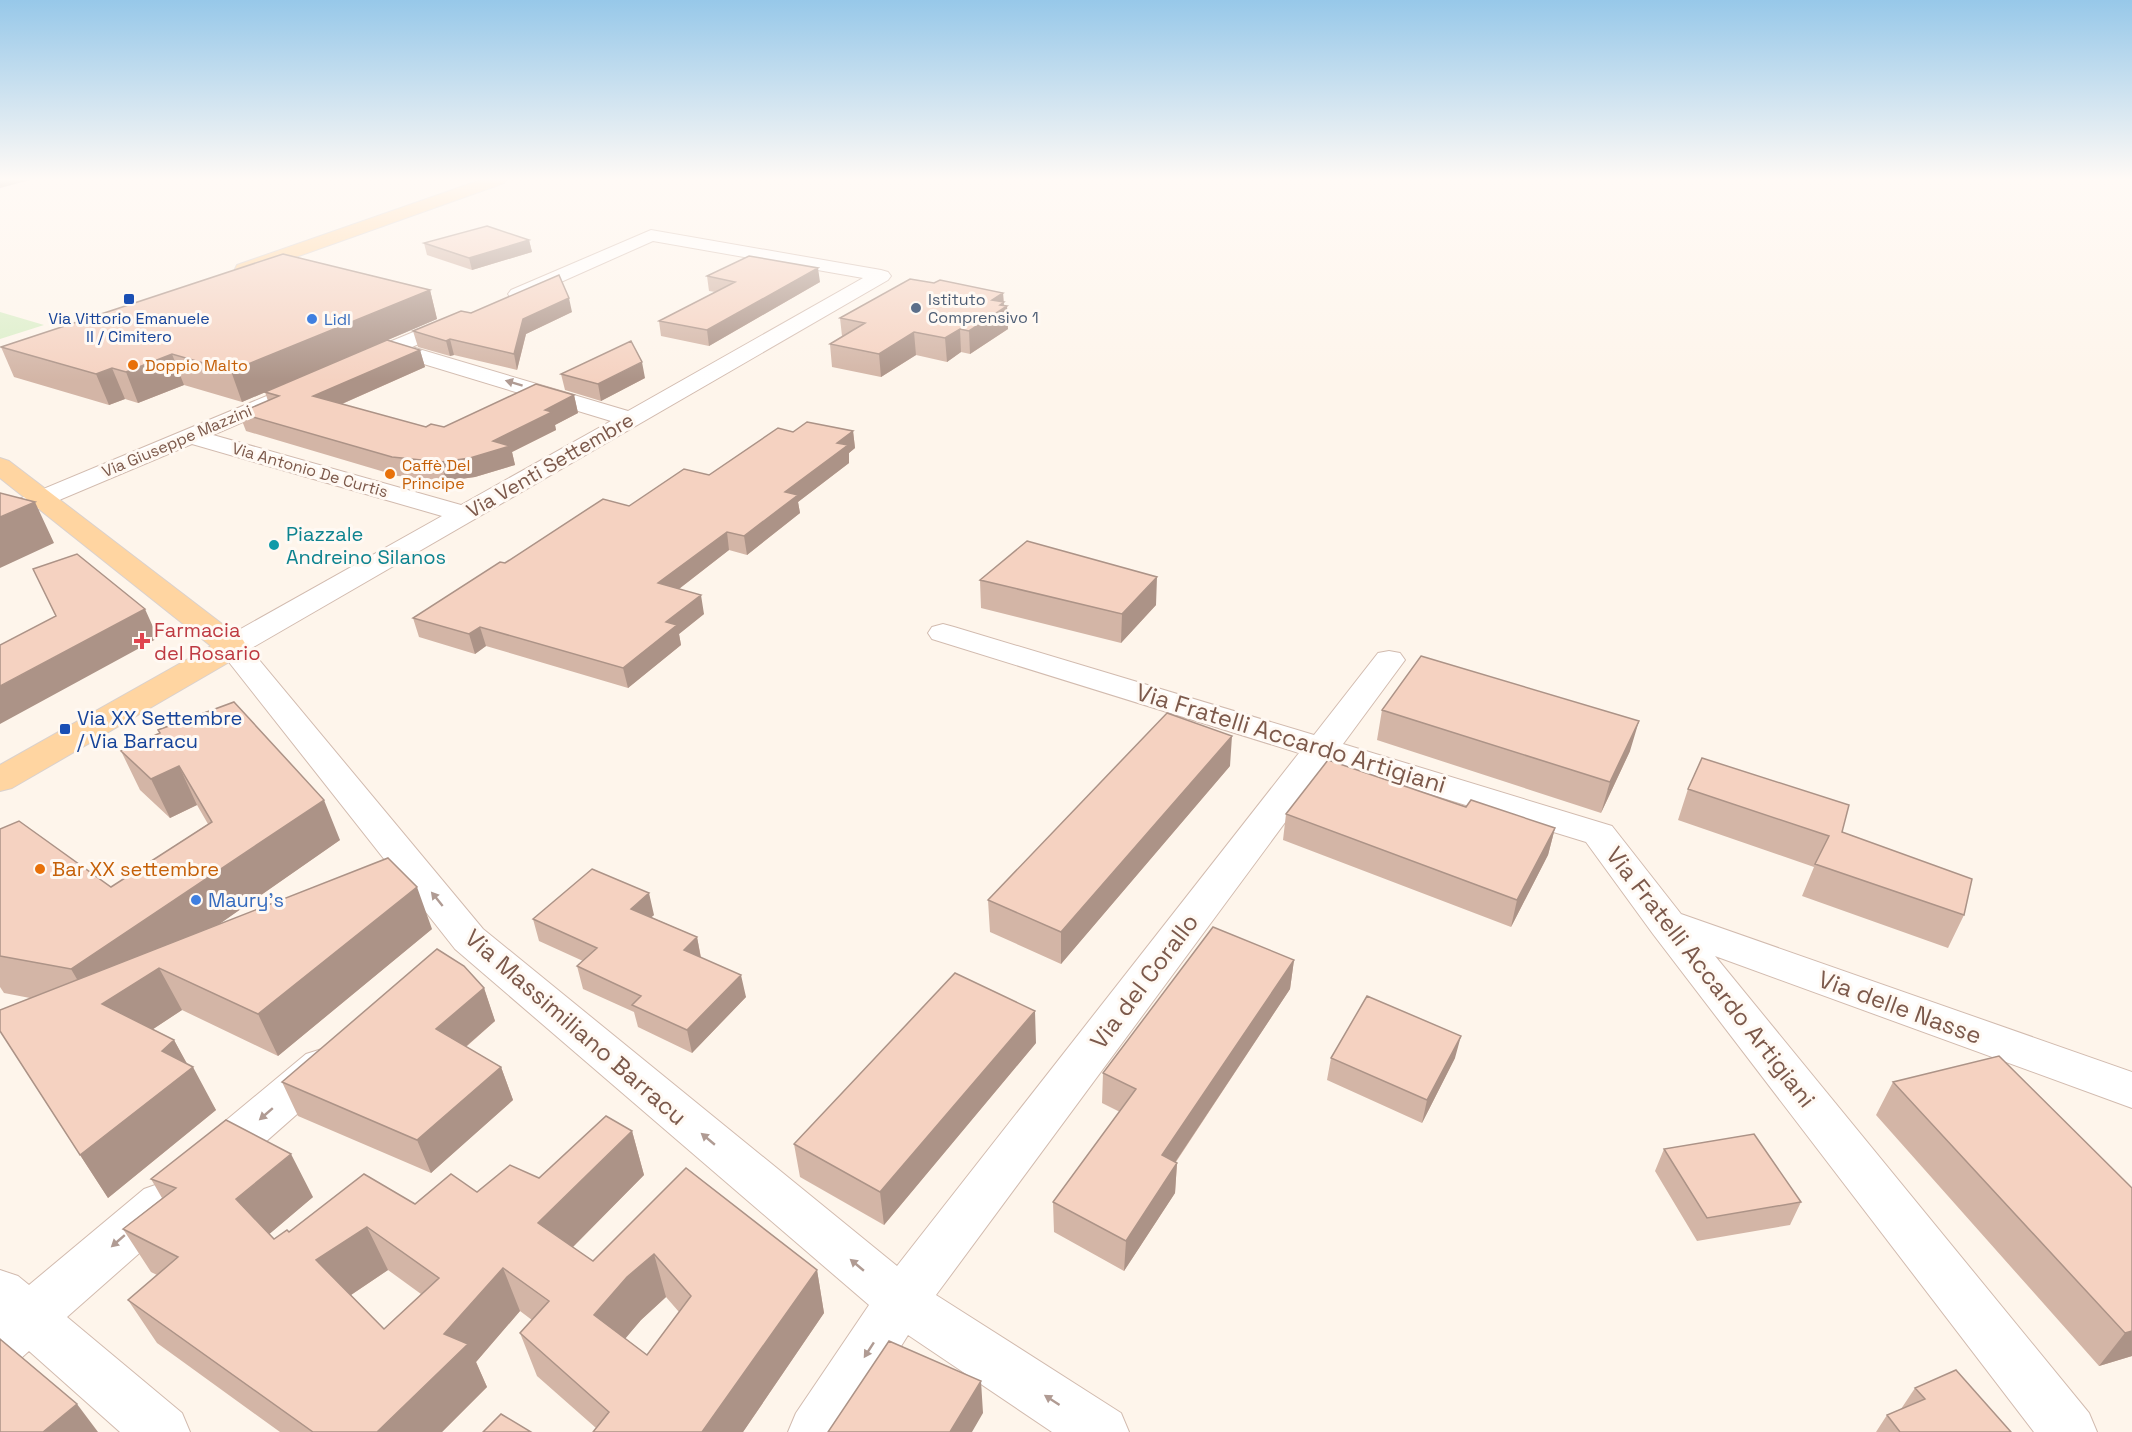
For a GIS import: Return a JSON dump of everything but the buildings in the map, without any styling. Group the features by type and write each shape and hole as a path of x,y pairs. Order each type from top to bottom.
{"main road":[{"path":"226,275 307,247"},
{"name":"Via Massimiliano Barracu","path":"0,466 232,647"},
{"name":"Via Venti Settembre","path":"0,780 232,647"}],"street":[{"name":"Via Venti Settembre","path":"501,301 624,247"},
{"name":"Via Venti Settembre","path":"232,647 881,276 717,247"},
{"path":"343,370 480,310"},
{"path":"392,348 630,419"},
{"name":"Via Giuseppe Mazzini","path":"0,517 301,388"},
{"name":"Via Antonio De Curtis","path":"191,436 464,514"},
{"name":"Via Fratelli Accardo Artigiani","path":"943,633 1322,747 1599,834 1667,924 2069,1432"},
{"name":"Via Massimiliano Barracu","path":"232,647 456,951 901,1301 1101,1432"},
{"name":"Via del Corallo","path":"816,1432 901,1301 1389,660"},
{"name":"Via delle Nasse","path":"1667,924 2132,1090"},
{"path":"162,1432 9,1318 352,1040"}],"green space":[{"path":"0,312 44,325 0,339"}],"place":[{"name":"Via Vittorio Emanuele II / Cimitero","path":"129,299"},
{"name":"Istituto Comprensivo 1","path":"916,308"},
{"name":"Lidl","path":"312,319"},
{"name":"Doppio Malto","path":"133,365"},
{"name":"Caffè Del Principe","path":"390,474"},
{"name":"Piazzale Andreino Silanos","path":"274,545"},
{"name":"Farmacia del Rosario","path":"142,641"},
{"name":"Via XX Settembre / Via Barracu","path":"65,729"},
{"name":"Bar XX settembre","path":"40,869"},
{"name":"Maury's","path":"196,900"}]}
